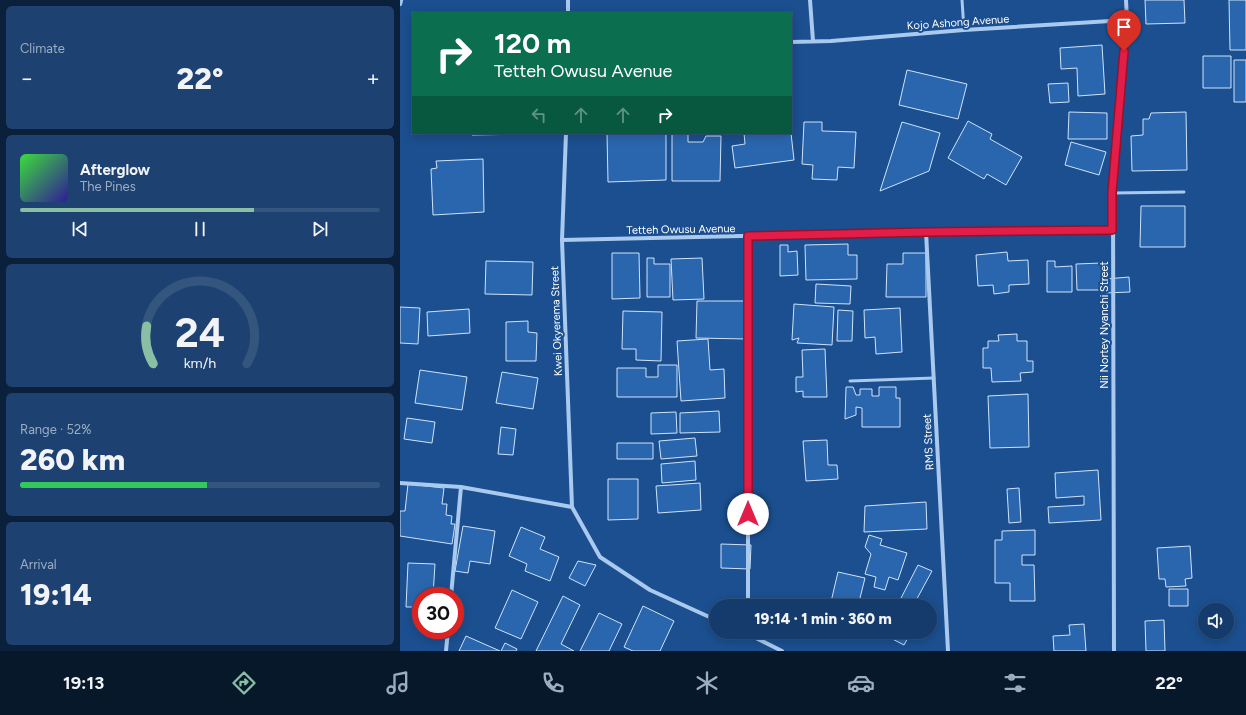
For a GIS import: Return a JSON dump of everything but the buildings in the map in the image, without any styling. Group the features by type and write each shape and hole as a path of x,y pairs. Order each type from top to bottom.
{"street":[{"path":"568,0 568,12"},
{"path":"810,0 812,41"},
{"name":"Nii Nortey Nyanchi Street","path":"1114,651 1112,193 1127,20 1126,0"},
{"name":"Kojo Ashong Avenue","path":"792,42 832,41 964,30 1127,20"},
{"name":"Kwei Okyerema Street","path":"566,134 562,240 572,507"},
{"name":"Tetteh Owusu Avenue","path":"562,240 926,232 1112,230"},
{"name":"RMS Street","path":"926,232 948,651"},
{"path":"748,236 748,599"},
{"path":"400,482 461,487 572,507 600,557 650,590 709,617"},
{"path":"452,587 461,487"},
{"path":"446,651 447,639"},
{"path":"758,639 782,651"}],"lane":[{"path":"962,0 964,30"},
{"path":"1112,193 1184,192"},
{"path":"850,381 934,378"}],"waterway":[{"path":"400,4 401,0"}],"route":[{"path":"748,514 748,236 1112,230 1112,193 1124,51"}]}
